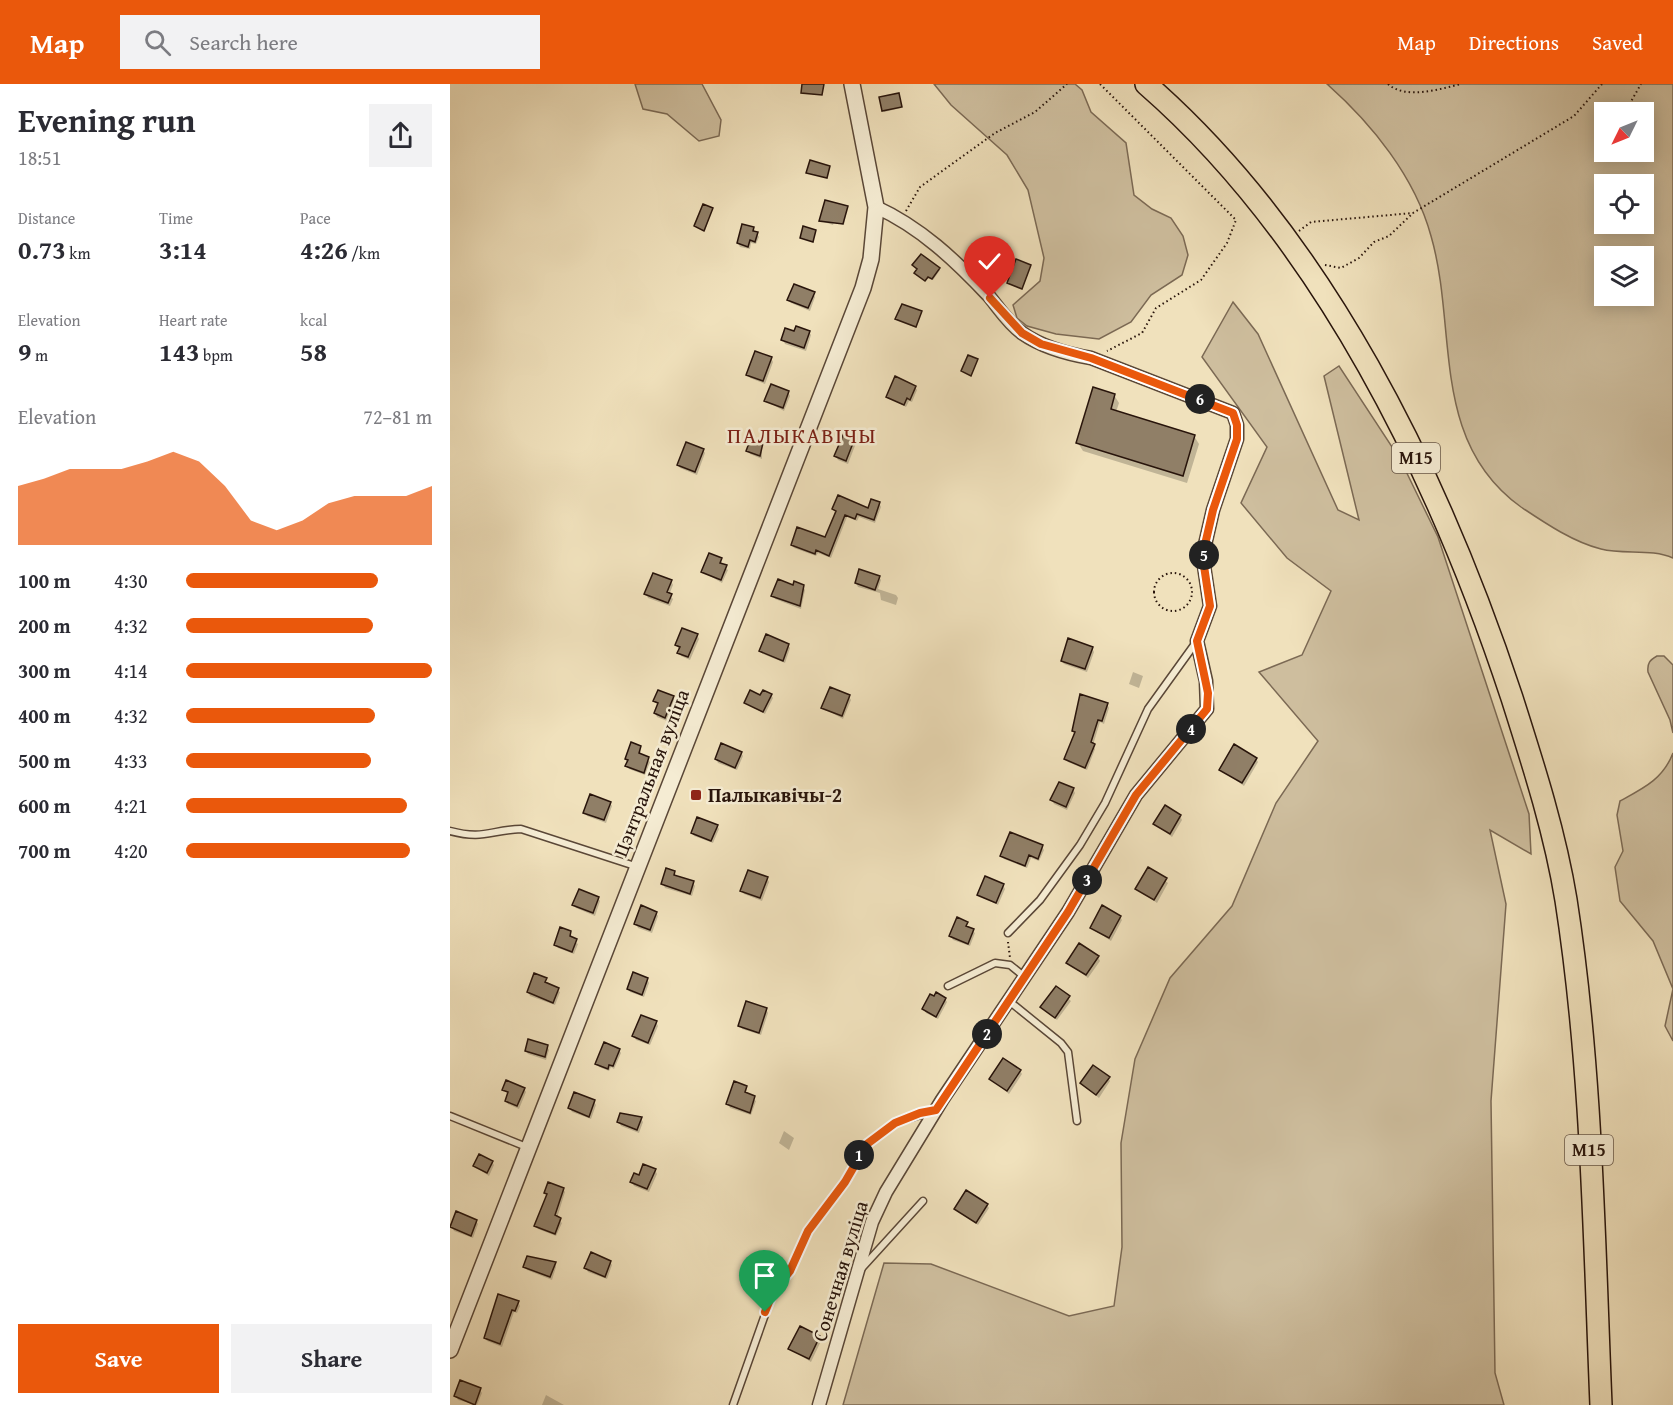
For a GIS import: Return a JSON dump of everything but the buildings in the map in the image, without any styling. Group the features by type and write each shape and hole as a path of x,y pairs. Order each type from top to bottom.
{"highway":[{"name":"М15","path":"1146,84 1203,140 1287,241 1349,330 1422,468 1458,552 1499,660 1535,771 1565,897 1578,994 1591,1176 1601,1405"}],"street":[{"name":"Цэнтральная вуліца","path":"450,1350 530,1148 710,674 857,303 871,258 876,207 852,84"},
{"path":"876,207 901,219 952,259 1022,333 1041,344 1091,358 1233,413 1237,425 1237,439 1213,510 1204,549 1210,606 1197,641"},
{"name":"Сонечная вуліца","path":"819,1405 872,1222 886,1192 936,1110 1068,912 1136,795 1207,709 1208,693 1197,641"}],"lane":[{"path":"1008,933 1040,900 1080,845 1105,803 1148,709 1197,641"},
{"path":"450,831 481,837 507,829 521,829 638,867"},
{"path":"948,986 994,963 1010,965 1025,978"},
{"path":"1009,1001 1061,1043 1068,1052 1077,1121"},
{"path":"733,1405 773,1292 790,1271 808,1231 845,1182 861,1152 879,1133 895,1123 920,1113 936,1110"},
{"path":"450,1116 530,1148"},
{"path":"858,1272 923,1201"}],"path":[{"path":"901,219 920,187 995,133 1035,112 1067,84"},
{"path":"1091,358 1142,333 1156,308 1201,280 1227,243 1236,220 1100,84"},
{"path":"1388,84 1396,90 1429,91 1461,84"},
{"path":"1302,260 1341,268 1359,258 1374,242 1389,236 1413,213 1574,116 1602,84"},
{"path":"1631,102 1641,84"},
{"path":"1287,241 1311,222 1413,213"},
{"path":"1175,573 1189,583 1192,594 1187,605 1171,611 1157,602 1154,590 1164,576 1175,573"},
{"path":"1008,933 1010,965"}],"shaded area":[{"path":"635,84 702,84 721,120 719,136 699,141 667,114 643,109"},
{"path":"934,84 1075,84 1082,90 1091,112 1126,143 1134,195 1152,209 1171,218 1183,236 1188,255 1182,275 1151,295 1131,322 1099,339 1056,334 1027,326 1017,318 1013,305 1040,281 1044,258 1028,190 1007,155 951,105"},
{"path":"1327,84 1673,84 1673,558 1656,553 1610,551 1580,542 1521,507 1492,480 1472,450 1459,417 1452,382 1439,272 1424,214 1390,153 1360,116"},
{"path":"1233,302 1258,334 1338,510 1359,520 1324,376 1339,366 1400,459 1438,537 1529,814 1531,854 1490,830 1506,904 1491,1101 1495,1373 1504,1405 843,1405 884,1263 931,1264 1069,1316 1114,1306 1122,1247 1121,1143 1135,1059 1170,978 1232,906 1276,803 1318,741 1259,672 1302,655 1331,591 1287,558 1241,503 1267,447 1202,357"},
{"path":"1657,656 1664,656 1673,665 1673,733 1670,720 1648,672 1650,662"},
{"path":"1673,753 1673,989 1653,941 1620,901 1615,867 1623,851 1617,815 1620,801 1645,787 1658,776"},
{"path":"1673,989 1673,1041 1665,1026"}],"place":[{"name":"Палыкавічы-2","path":"696,795"}],"district":[{"name":"ПАЛЫКАВІЧЫ","path":"802,435"}],"route":[{"path":"765,1312 773,1292 790,1271 808,1231 845,1182 867,1144 895,1123 920,1113 936,1110 1068,912 1136,795 1207,709 1208,693 1197,641 1210,606 1204,549 1213,510 1237,439 1237,425 1233,413 1091,358 1069,354 1041,344 1022,333 1006,319 990,298"}]}
